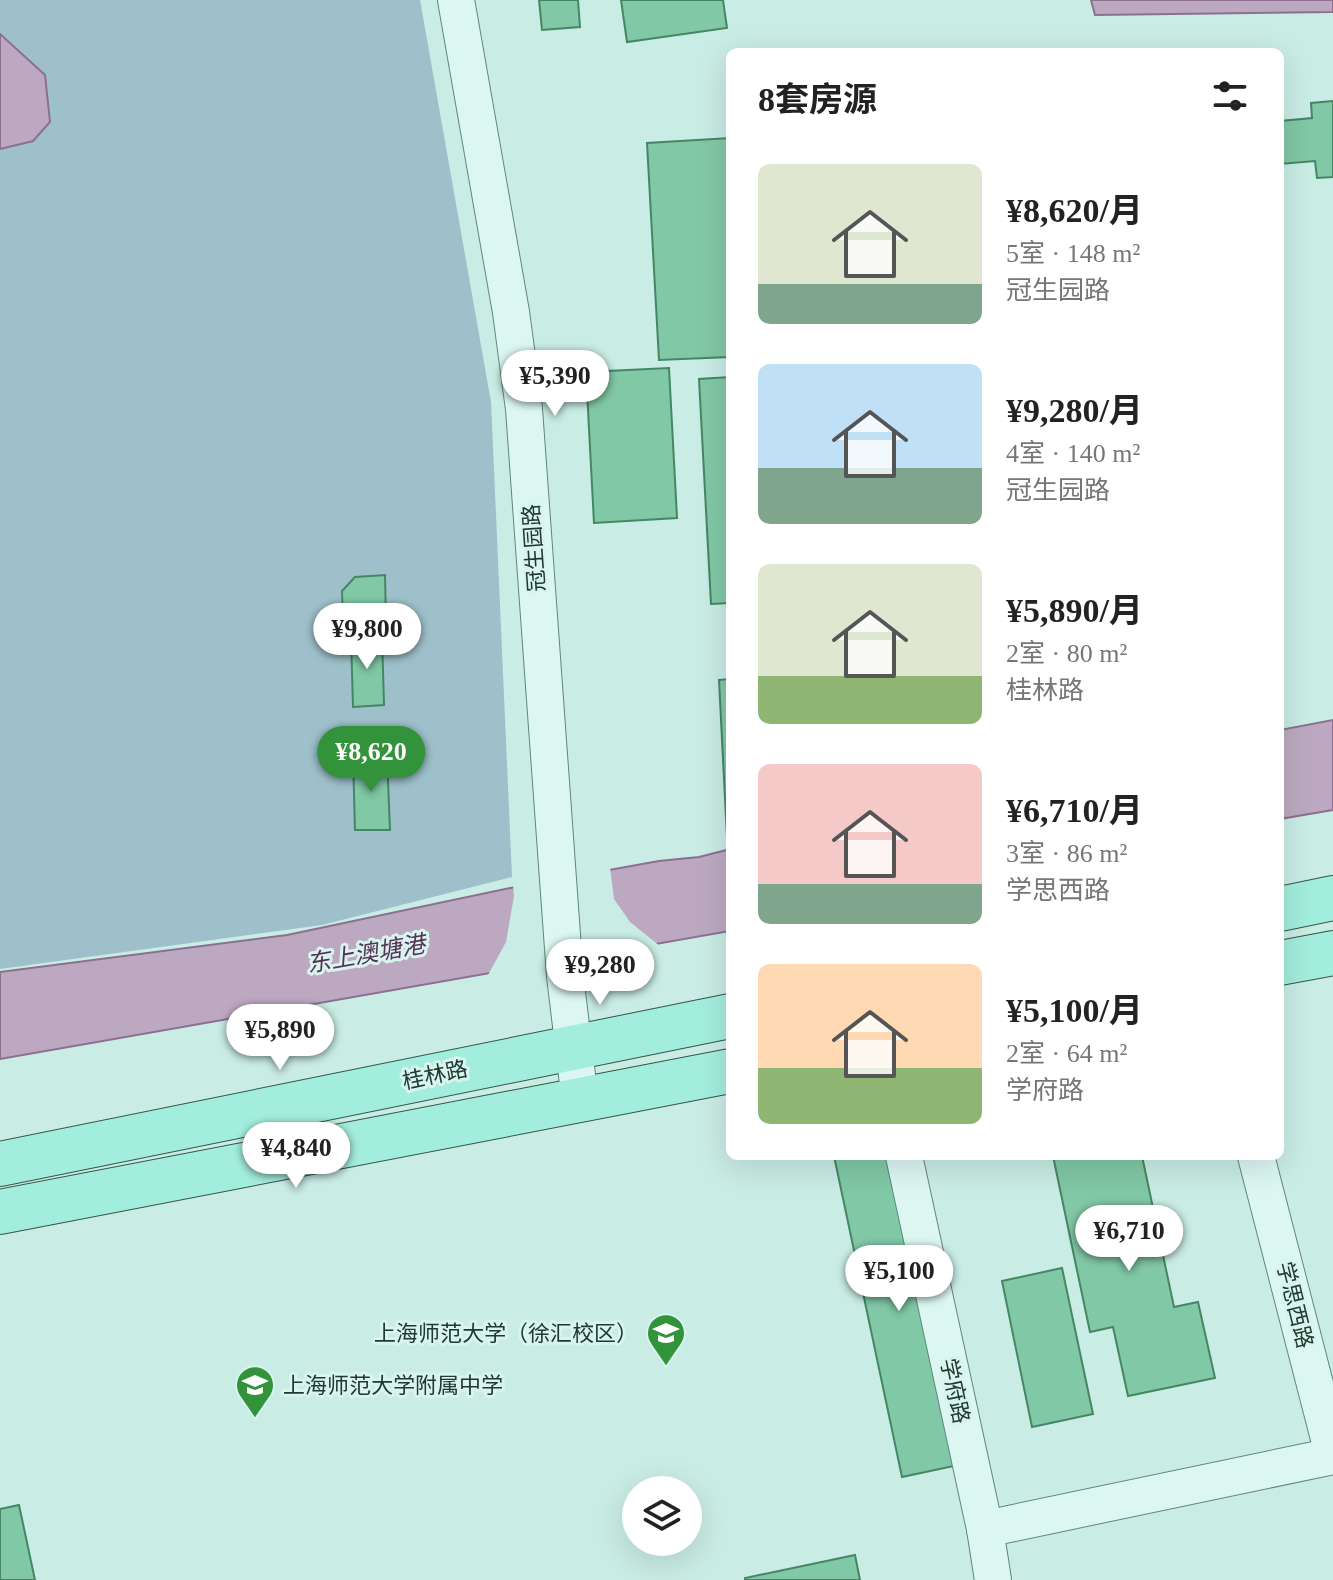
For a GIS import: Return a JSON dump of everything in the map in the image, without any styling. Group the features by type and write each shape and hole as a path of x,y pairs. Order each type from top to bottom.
{"main road":[{"path":"1284,908 1333,898"},
{"path":"1284,962 1333,953"},
{"name":"桂林路","path":"0,1164 726,1017"},
{"path":"0,1212 726,1072"}],"street":[{"name":"冠生园路","path":"456,0 511,312 524,409 565,976 580,1100"},
{"name":"学府路","path":"905,1160 985,1529 993,1580"},
{"name":"学思西路","path":"1257,1160 1333,1455"},
{"path":"985,1529 1333,1455"}],"shaded area":[{"path":"0,0 420,0 491,402 512,877 322,925 0,969"}],"water":[{"path":"1091,0 1333,0 1333,12 1095,15"},
{"path":"0,34 45,75 50,122 33,141 0,149"},
{"path":"1333,720 1333,810 1284,818 1284,729"},
{"name":"东上澳塘港","path":"726,850 726,932 0,1059 0,972 287,935 520,886 659,861 699,857"}],"pier":[{"path":"610,867 614,899 630,922 661,947 478,981 488,975 506,942 514,896 513,884"}],"building":[{"path":"539,0 578,0 580,27 542,30"},
{"path":"621,0 723,0 727,28 627,42"},
{"path":"1333,101 1333,177 1317,178 1315,161 1284,164 1284,121 1312,118 1311,103"},
{"path":"726,138 726,357 659,360 647,143"},
{"path":"669,368 677,518 594,523 586,372"},
{"path":"726,377 726,603 711,604 699,379"},
{"path":"385,575 386,623 343,625 342,591 355,577"},
{"path":"382,636 384,705 353,707 351,637"},
{"path":"726,679 726,818 719,680"},
{"path":"387,756 390,830 355,830 353,758"},
{"path":"835,1160 899,1160 963,1464 902,1477"},
{"path":"1054,1160 1143,1160 1174,1307 1198,1302 1215,1378 1128,1396 1113,1327 1090,1332"},
{"path":"1062,1268 1093,1414 1032,1427 1002,1281"},
{"path":"19,1505 35,1580 0,1580 0,1509"},
{"path":"855,1555 860,1580 745,1580 745,1578"}],"place":[{"name":"上海师范大学（徐汇校区）","path":"666,1367"},
{"name":"上海师范大学附属中学","path":"255,1419"}]}
